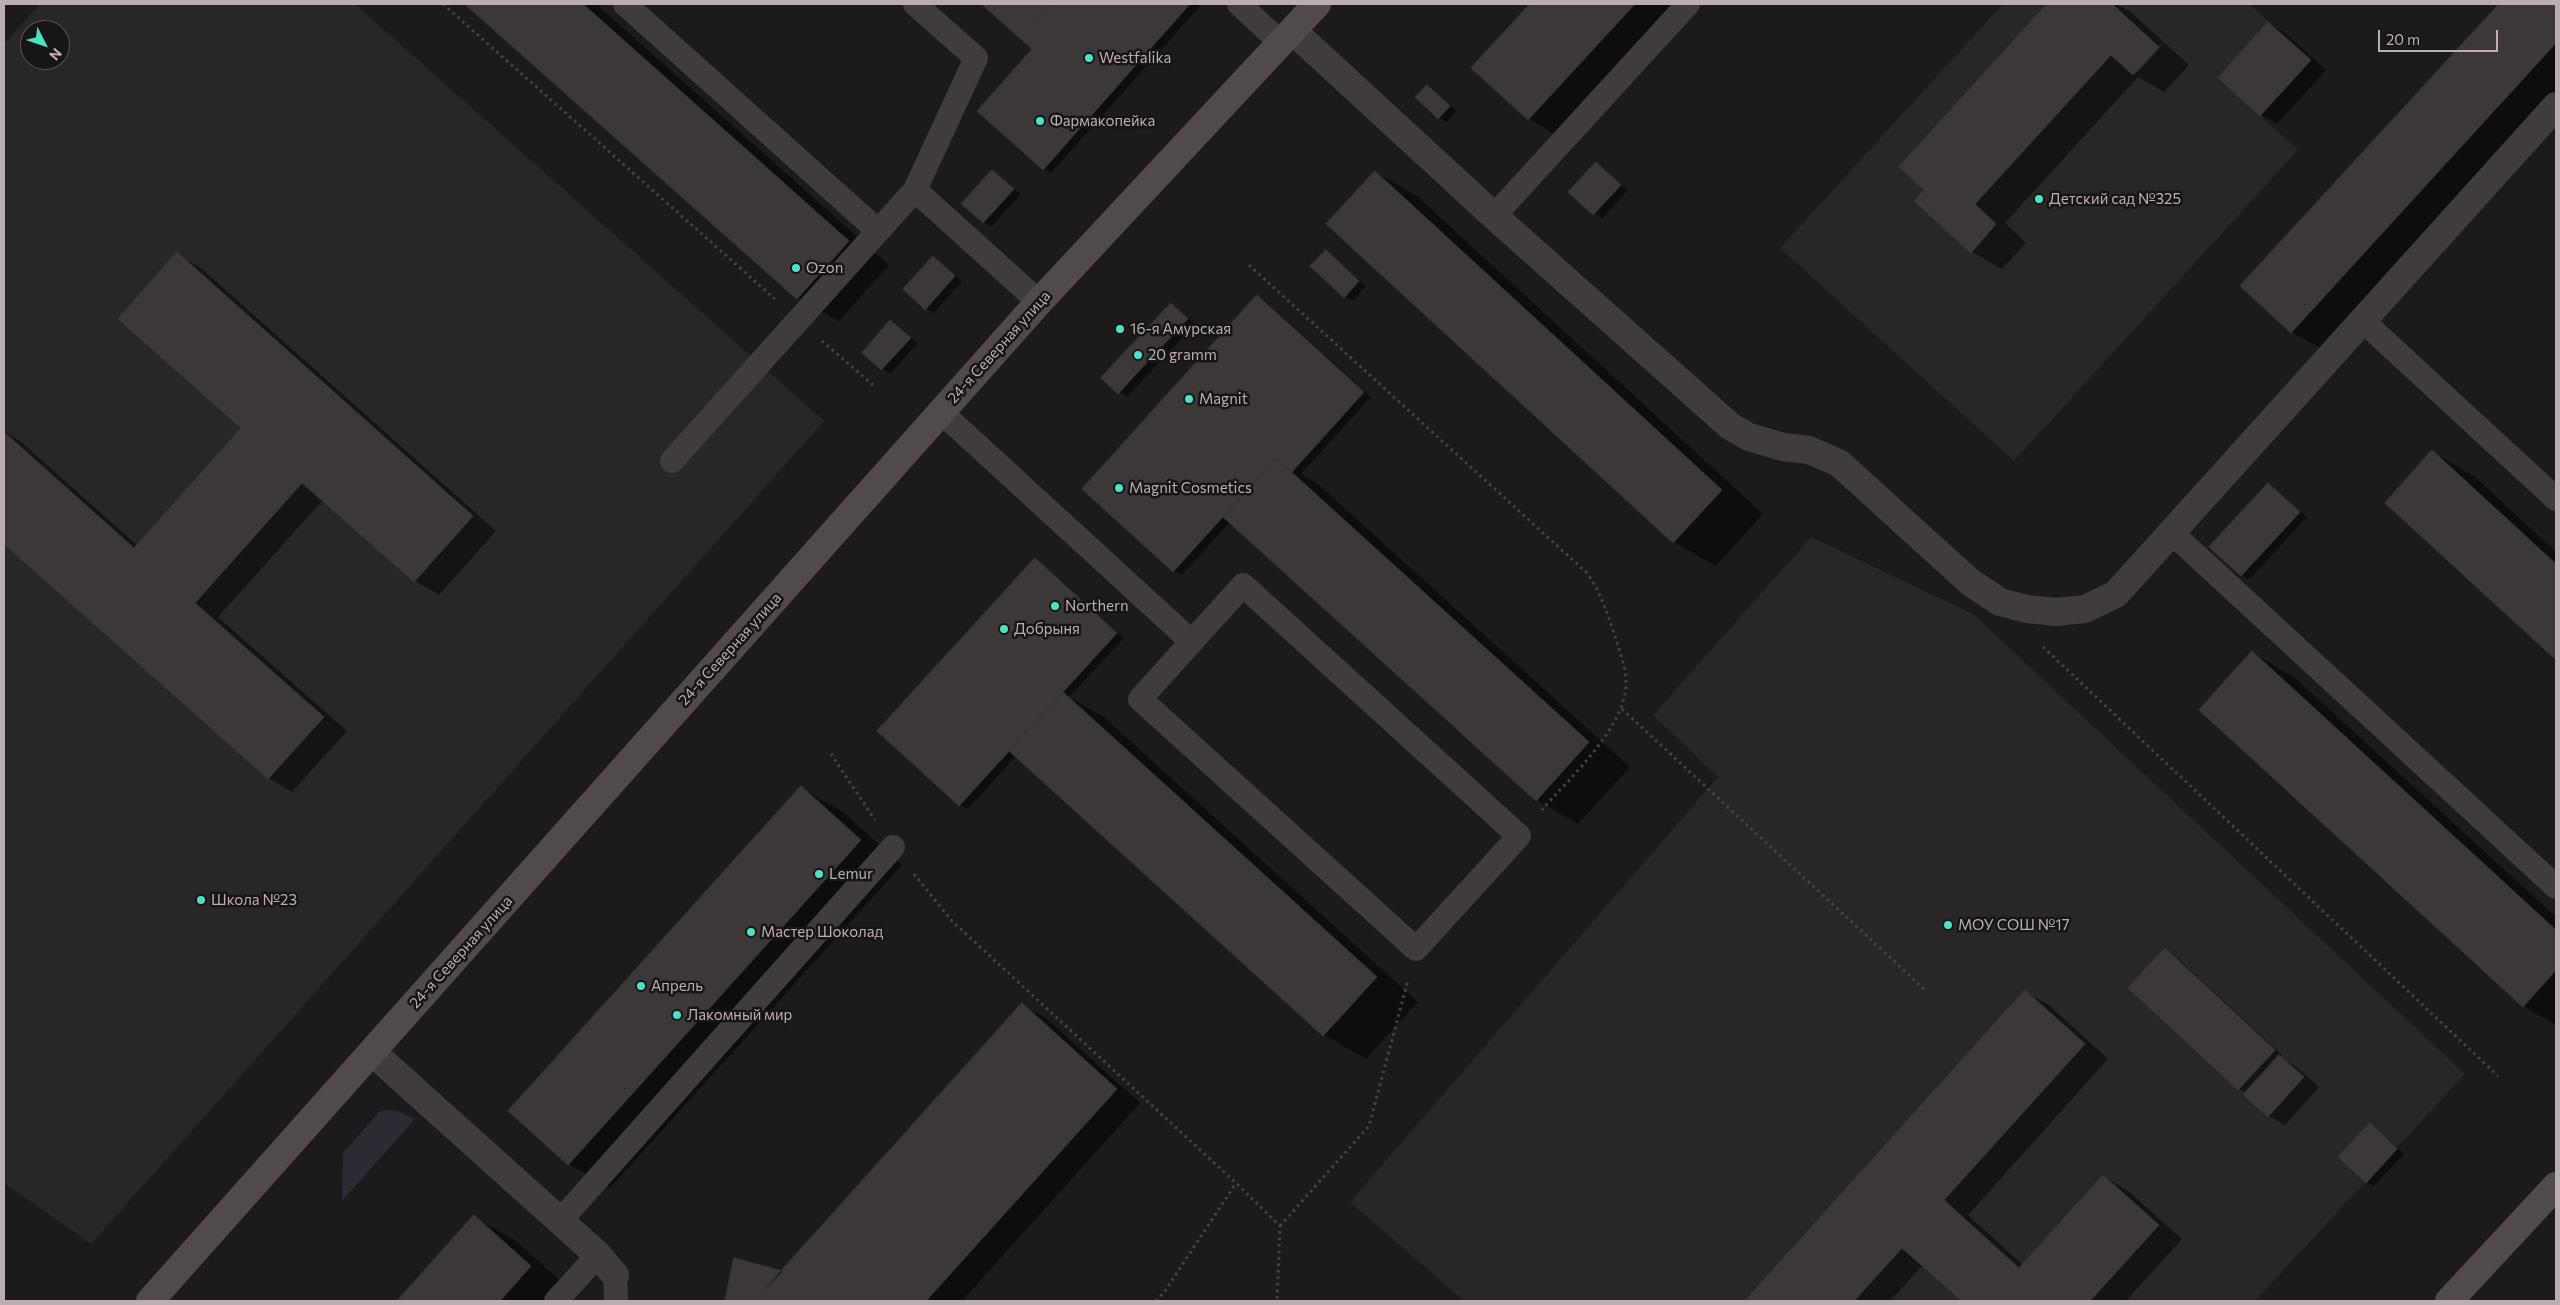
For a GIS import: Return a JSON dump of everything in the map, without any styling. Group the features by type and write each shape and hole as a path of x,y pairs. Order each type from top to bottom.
{"main road":[{"name":"24-я Северная улица","path":"150,1301 1039,302 1317,4"},
{"path":"2449,1301 2556,1186"}],"street":[{"path":"1287,37 1494,216 1730,426 1749,436 1783,447 1809,450 1839,463 1970,582 2000,602 2027,609 2056,612 2085,609 2116,594 2556,106"},
{"path":"372,1052 598,1254 616,1288"}],"lane":[{"path":"624,4 877,230"},
{"path":"672,461 877,230 915,190 976,58 915,4"},
{"path":"1239,4 1287,37"},
{"path":"1494,216 1688,4"},
{"path":"915,190 1039,302"},
{"path":"2363,321 2556,499"},
{"path":"941,412 1192,642"},
{"path":"2172,533 2556,888"},
{"path":"1243,585 1519,836 1416,949 1140,699 1243,585"},
{"path":"560,1221 893,847"},
{"path":"556,1301 598,1254"}],"path":[{"path":"444,4 798,321 873,385"},
{"path":"1250,265 1587,573 1599,589 1624,664 1626,684 1622,709 1613,726 1599,744 1519,836"},
{"path":"2042,646 2498,1076"},
{"path":"1622,709 1924,989"},
{"path":"831,754 893,847 952,921 1236,1183 1280,1226"},
{"path":"1278,1301 1280,1226 1369,1126 1416,949"},
{"path":"1156,1301 1165,1291 1236,1183"}],"shaded area":[{"name":"Школа №23","path":"40,4 355,4 824,421 91,1244 4,1183 4,44 20,26 20,70 70,70 70,20 26,20"},
{"name":"Детский сад №325","path":"2003,4 2249,4 2311,60 2260,115 2298,150 2014,461 1780,248"},
{"name":"МОУ СОШ №17","path":"1811,537 1973,614 2465,1074 2255,1301 1464,1301 1350,1202 1718,777 1653,715"},
{"path":"385,1110 398,1111 415,1119 342,1201 343,1153 379,1112"}],"building":[{"path":"465,4 583,4 849,241 797,299"},
{"path":"982,4 1053,4 1021,39"},
{"path":"1053,4 1190,4 1043,170 977,111 1032,49 1021,39"},
{"path":"1530,4 1635,4 1528,120 1471,68"},
{"path":"2047,4 2112,4 2159,47 2133,75 2111,55 1975,204 1996,224 1971,253 1914,201 1924,190 1899,167"},
{"path":"2499,4 2556,4 2556,43 2291,333 2240,286"},
{"path":"2268,22 2311,60 2260,116 2218,78"},
{"path":"1427,85 1450,106 1438,119 1415,97"},
{"path":"1596,162 1621,185 1593,215 1568,192"},
{"path":"992,170 1014,189 983,223 961,204"},
{"path":"1375,171 1722,490 1673,543 1326,224"},
{"path":"1326,250 1359,281 1344,298 1310,266"},
{"path":"177,252 473,516 414,582 302,483 195,603 324,717 268,779 4,544 4,432 134,548 241,428 118,319"},
{"path":"933,256 955,276 925,310 903,289"},
{"path":"1257,295 1364,392 1292,472 1276,458 1173,572 1082,489"},
{"path":"1171,303 1188,319 1138,372 1121,356"},
{"path":"890,320 911,338 881,370 862,353"},
{"path":"1121,356 1138,372 1118,394 1101,378"},
{"path":"2432,450 2556,564 2556,660 2385,503"},
{"path":"1276,458 1589,742 1536,801 1223,517"},
{"path":"2268,483 2300,512 2241,576 2209,547"},
{"path":"1035,558 1117,633 959,806 877,731"},
{"path":"2252,651 2556,930 2556,970 2523,1007 2199,710"},
{"path":"1063,692 1377,977 1323,1036 1009,751"},
{"path":"801,786 861,840 568,1165 508,1111"},
{"path":"2165,948 2275,1050 2238,1090 2128,988"},
{"path":"2025,990 2085,1044 1944,1200 2019,1268 2103,1175 2159,1225 2090,1301 1962,1301 1902,1248 1854,1301 1745,1301"},
{"path":"1022,1003 1117,1089 926,1301 754,1301"},
{"path":"2279,1055 2304,1077 2268,1117 2243,1095"},
{"path":"2370,1123 2397,1149 2366,1183 2338,1157"},
{"path":"474,1215 531,1266 500,1301 397,1301"},
{"path":"734,1258 783,1271 754,1301 725,1301"}],"place":[{"name":"Westfalika","path":"1089,58"},
{"name":"Фармакопейка","path":"1040,121"},
{"name":"Детский сад №325","path":"2039,199"},
{"name":"Ozon","path":"796,268"},
{"name":"16-я Амурская","path":"1120,329"},
{"name":"20 gramm","path":"1138,355"},
{"name":"Magnit","path":"1189,399"},
{"name":"Magnit Cosmetics","path":"1119,488"},
{"name":"Northern","path":"1055,606"},
{"name":"Добрыня","path":"1004,629"},
{"name":"Lemur","path":"819,874"},
{"name":"Школа №23","path":"201,900"},
{"name":"МОУ СОШ №17","path":"1948,925"},
{"name":"Мастер Шоколад","path":"751,932"},
{"name":"Апрель","path":"641,986"},
{"name":"Лакомный мир","path":"677,1015"}]}
